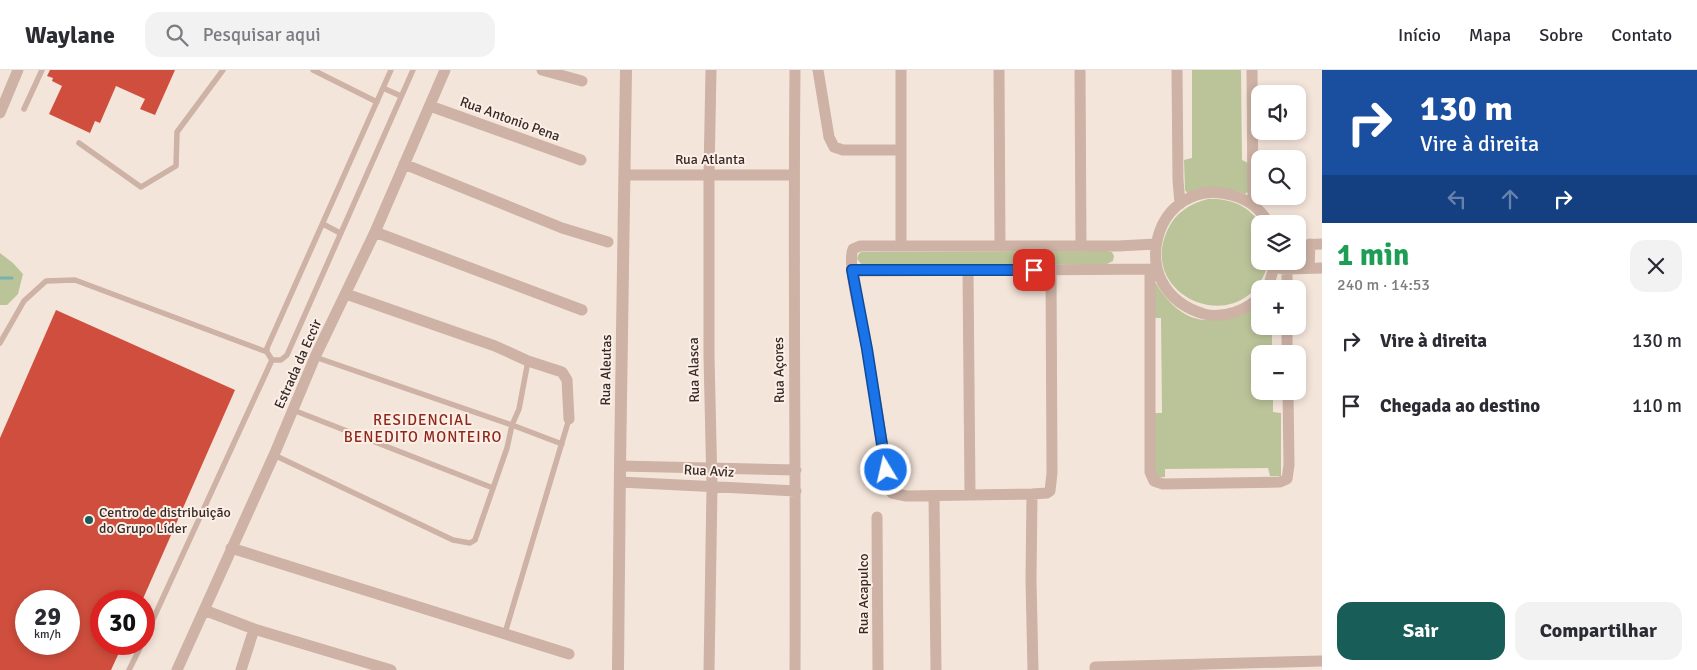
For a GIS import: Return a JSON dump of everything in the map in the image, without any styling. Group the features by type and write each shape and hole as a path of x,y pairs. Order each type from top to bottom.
{"street":[{"path":"0,113 4,90 18,70"},
{"name":"Estrada da Eccir","path":"177,670 316,357 375,232 445,70"},
{"path":"542,70 582,81"},
{"name":"Rua Aleutas","path":"618,670 626,70"},
{"name":"Rua Alasca","path":"709,670 712,487 709,356 711,70"},
{"name":"Rua Açores","path":"795,670 796,470 793,280 796,70"},
{"path":"818,70 829,137 834,147 843,150 901,150"},
{"path":"901,70 901,246"},
{"path":"999,70 1000,246"},
{"path":"1080,70 1081,245"},
{"path":"1177,70 1180,204"},
{"path":"1252,70 1253,150"},
{"name":"Rua Antonio Pena","path":"430,106 580,160"},
{"path":"404,164 562,228 608,242"},
{"name":"Rua Atlanta","path":"625,174 794,175"},
{"path":"1251,203 1224,193 1208,193 1193,197 1180,204 1168,215 1160,229 1156,244 1154,269 1150,458 1150,472 1154,481 1163,484 1280,482 1287,479 1289,465 1288,400"},
{"path":"1254,205 1263,215"},
{"path":"375,232 582,310"},
{"path":"1051,270 1052,488 1047,493 1032,494 894,495 890,491 852,270 851,254 855,247 1118,246 1156,244"},
{"path":"1309,268 1316,244"},
{"path":"1118,246 1118,268"},
{"path":"1306,268 1322,268"},
{"path":"852,270 1154,269"},
{"path":"1154,269 1164,286 1176,300 1191,310 1208,315 1226,314 1243,309 1251,303"},
{"path":"968,270 970,494"},
{"path":"346,294 495,346 528,361 562,372 567,380 569,419"},
{"name":"Rua Aviz","path":"620,466 796,470"},
{"name":"Rua Aviz","path":"620,482 796,491"},
{"path":"1032,494 1033,670"},
{"path":"934,496 936,670"},
{"name":"Rua Acapulco","path":"877,518 878,670"},
{"path":"231,548 569,654"},
{"path":"204,610 254,629 391,670"},
{"path":"241,670 254,629"},
{"path":"1095,670 1095,667 1270,666 1322,661"}],"lane":[{"path":"24,109 42,70"},
{"path":"79,143 141,187 176,166 177,132 223,70"},
{"path":"313,70 377,102"},
{"path":"267,352 267,348 391,70"},
{"path":"272,360 281,360 287,355 413,70"},
{"path":"383,88 401,96"},
{"path":"323,224 340,233"},
{"path":"0,343 24,301 46,281 76,280 267,352 272,360"},
{"path":"316,357 562,444"},
{"path":"155,615 272,360"},
{"path":"274,455 462,543 470,543 475,540 507,448 512,425 519,409 528,361"},
{"path":"293,410 493,488"},
{"path":"505,633 569,419"},
{"path":"129,670 136,655"}],"green space":[{"path":"1192,70 1241,70 1242,160 1248,163 1249,191 1245,194 1216,189 1188,194 1185,190 1184,160 1192,158"},
{"path":"1208,199 1231,201 1244,207 1254,215 1251,215 1251,270 1265,270 1260,280 1251,280 1251,291 1240,301 1219,306 1198,303 1180,292 1167,276 1162,255 1167,231 1178,214"},
{"path":"861,252 1112,252 1114,256 1113,261 1107,264 861,264 857,259"},
{"path":"0,253 23,274 18,294 7,305 0,305"},
{"path":"1156,283 1176,308 1196,319 1209,319 1251,306 1251,335 1272,335 1272,345 1251,345 1251,400 1273,400 1273,412 1281,413 1281,476 1270,476 1268,468 1165,469 1165,477 1155,477 1154,413 1162,413 1161,318 1153,318 1152,284"}],"building":[{"path":"50,70 175,70 155,115 140,109 145,99 116,86 100,123 95,121 90,133 49,114 62,86 52,81 53,78 47,76"},
{"name":"Centro de distribuição do Grupo Líder","path":"56,310 235,390 147,590 90,590 90,655 118,655 111,670 0,670 0,438"}],"waterway":[{"path":"0,278 12,278"}],"place":[{"name":"Centro de distribuição do Grupo Líder","path":"89,520"}],"district":[{"name":"RESIDENCIAL BENEDITO MONTEIRO","path":"423,428"}],"route":[{"path":"886,470 867,349 852,270 1034,270"}]}
